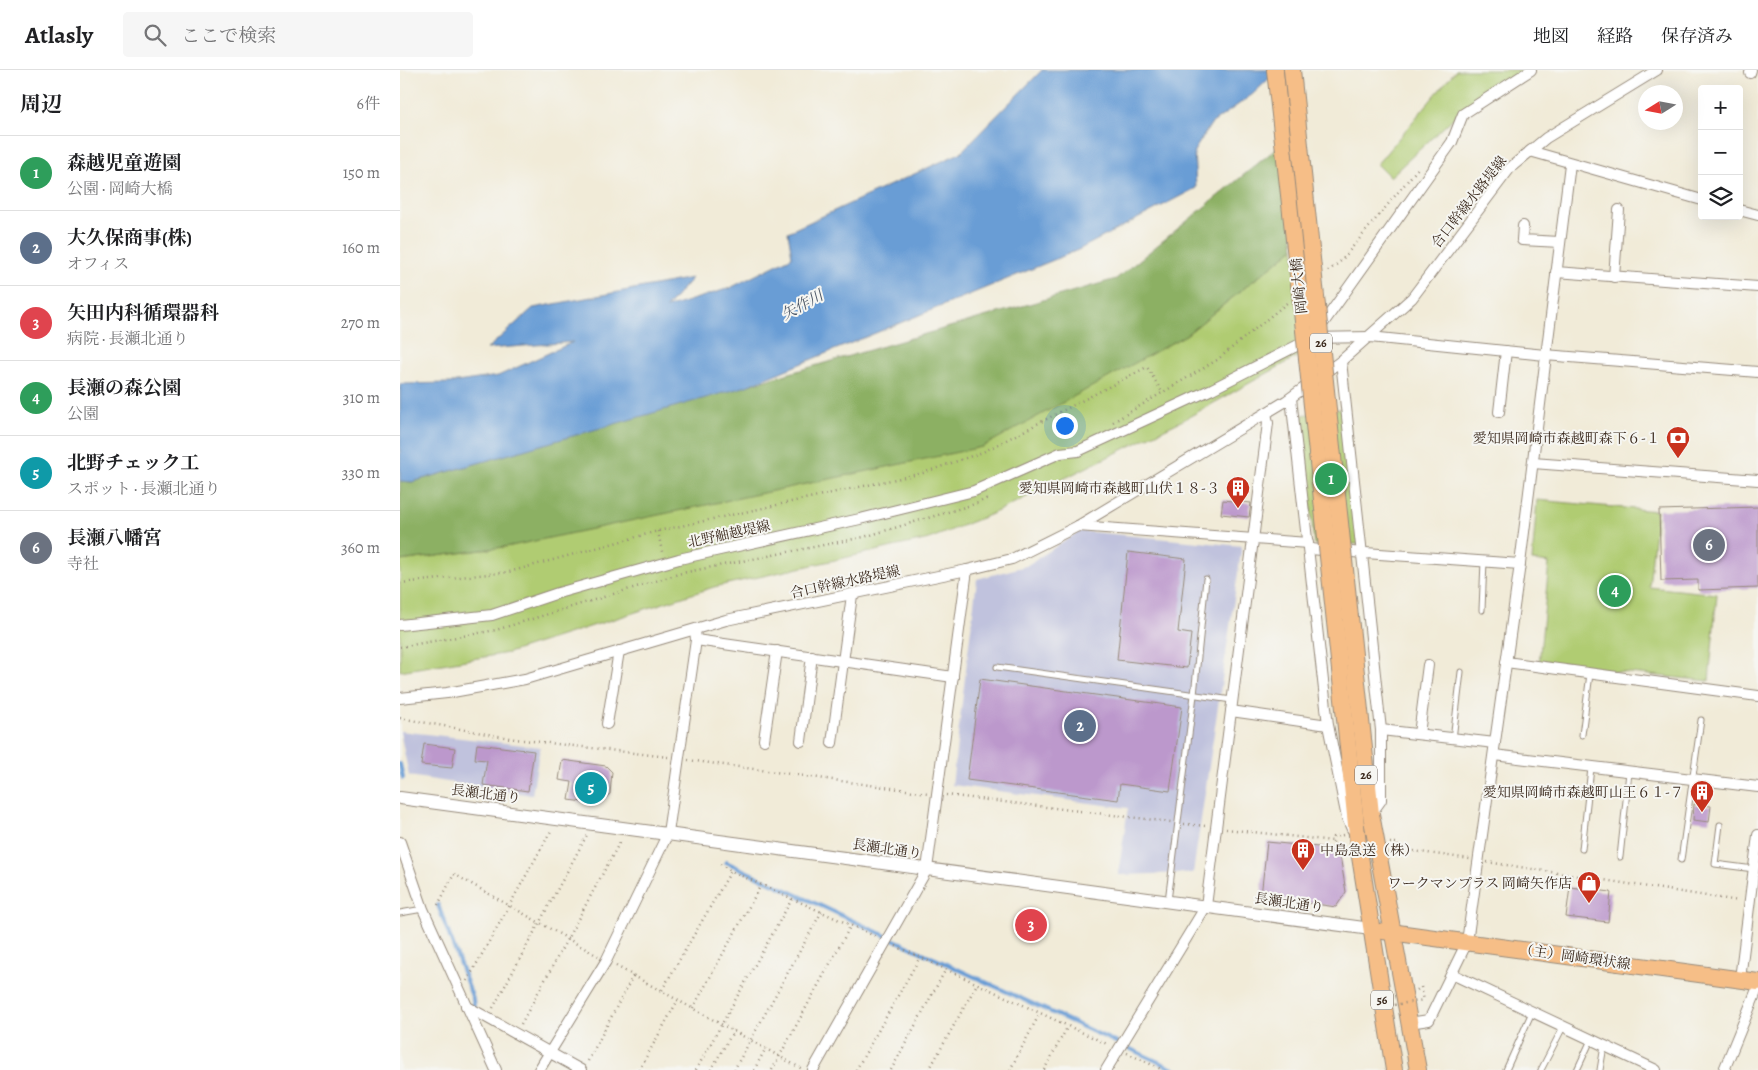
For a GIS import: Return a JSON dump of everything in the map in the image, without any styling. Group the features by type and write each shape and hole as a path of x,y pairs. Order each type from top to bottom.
{"main road":[{"name":"岡崎大橋","path":"1275,70 1300,293 1342,619"},
{"name":"岡崎大橋","path":"1292,70 1342,619"},
{"name":"26","path":"1342,619 1371,814 1393,932"},
{"name":"26","path":"1342,619 1351,846 1371,929"},
{"name":"（主）岡崎環状線","path":"1371,929 1758,982"},
{"name":"56","path":"1371,929 1394,1070"},
{"name":"56","path":"1393,932 1418,1070"}],"street":[{"path":"1312,338 1452,142 1463,114 1531,70"},
{"name":"合口幹線水路堤線","path":"400,698 447,692 525,678 619,651 696,635 726,620 967,570 1012,558 1078,526 1291,398 1341,361 1412,298 1510,168 1546,138 1657,70"},
{"path":"1530,151 1570,164 1698,199"},
{"path":"1409,1023 1429,1020 1467,942 1520,564 1570,164"},
{"path":"1614,277 1619,210"},
{"path":"1743,211 1758,215"},
{"path":"1523,226 1522,240 1560,242"},
{"path":"1556,272 1758,288"},
{"path":"1312,338 1370,337 1545,355 1758,372"},
{"name":"北野舳越堤線","path":"400,625 492,615 558,593 665,563 860,520 974,491 1060,453 1078,451 1212,389 1312,338"},
{"path":"1499,412 1506,351"},
{"path":"1341,361 1380,730 1381,800 1371,814"},
{"path":"1291,398 1328,725 1351,846"},
{"path":"1106,1070 1206,906 1251,540 1268,423 1266,413"},
{"path":"1533,463 1758,480"},
{"path":"1078,526 1520,564"},
{"path":"813,1070 927,869 967,570"},
{"path":"832,743 852,595"},
{"path":"538,1070 551,1054 606,961 668,832 696,635 777,651 953,677"},
{"path":"607,724 619,651"},
{"path":"764,740 777,651"},
{"path":"801,741 812,656"},
{"path":"1506,662 1758,696"},
{"path":"1419,734 1428,665"},
{"path":"1231,711 1328,725"},
{"path":"1380,730 1495,743"},
{"path":"1494,755 1758,787"},
{"name":"長瀬北通り","path":"400,798 668,832 1371,929"},
{"path":"1740,979 1753,898 1758,835"},
{"path":"400,842 423,909 496,1070"},
{"path":"1452,974 1656,1070"},
{"path":"1724,1070 1758,987"},
{"path":"466,1006 581,1070"}],"lane":[{"path":"1482,610 1484,562"},
{"path":"1168,901 1194,695 1206,579"},
{"path":"996,666 1232,700"},
{"path":"1453,739 1461,672"},
{"path":"1582,736 1590,674"},
{"path":"1681,860 1694,780 1701,720"},
{"path":"1582,849 1591,768"},
{"path":"1620,857 1629,772"},
{"path":"1720,825 1715,864 1754,869"},
{"path":"400,913 423,909"},
{"path":"1506,1070 1532,1012"},
{"path":"1541,1070 1563,1026"},
{"path":"1577,1070 1591,1040"},
{"path":"1600,1070 1604,1046"}],"path":[{"path":"1328,272 1342,261 1420,165"},
{"path":"1111,423 1217,360 1300,293"},
{"path":"400,583 509,572 658,531 923,473 984,452 1147,367 1162,392"},
{"path":"400,647 496,630 682,573 864,536 978,503 995,494"},
{"path":"658,531 665,563"},
{"path":"400,718 515,738 937,794 1154,820"},
{"path":"460,993 553,826"},
{"path":"1216,828 1333,841"},
{"path":"488,1018 589,831"},
{"path":"1342,835 1333,837 1333,845 1351,846"},
{"path":"515,1034 623,836"},
{"path":"1388,843 1398,844 1400,854 1390,852"},
{"path":"1399,849 1753,898"},
{"path":"720,864 730,871 885,941"},
{"path":"662,990 730,871"},
{"path":"438,905 454,874 569,938 606,961 634,974 804,1070"},
{"path":"693,1008 761,885"},
{"path":"696,1070 792,899"},
{"path":"734,1070 822,911"},
{"path":"772,1070 851,925"},
{"path":"894,945 1163,1070"},
{"path":"856,1070 920,957"},
{"path":"891,1070 946,969"},
{"path":"588,1061 634,974"},
{"path":"930,1070 977,983"},
{"path":"1375,1008 1424,1000 1420,987 1417,989 1419,996"},
{"path":"639,1070 678,1000"},
{"path":"1010,1070 1040,1013"},
{"path":"1044,1070 1068,1026"},
{"path":"711,1070 734,1030"},
{"path":"754,1070 766,1048"}],"shaded area":[{"path":"1080,531 1242,546 1193,873 1118,875 1128,808 952,785 977,579 1026,566"},
{"path":"400,731 540,747 532,795 409,776"}],"green space":[{"path":"1456,70 1525,70 1461,111 1390,177 1377,164"},
{"path":"1283,143 1294,248 1186,335 982,447 511,546 400,561 400,481 412,482 1116,279"},
{"path":"1294,248 1309,350 1185,419 994,513 929,539 714,587 508,653 400,671 400,561 511,546 1186,335"},
{"path":"1347,408 1360,544 1314,544 1302,415"},
{"path":"1537,500 1657,511 1649,587 1717,594 1709,681 1539,664 1549,563 1532,561"}],"water":[{"name":"矢作川","path":"1042,70 1278,70 1253,94 1211,124 1194,151 1196,188 1078,250 744,387 412,482 400,481 400,384 450,383 498,376 573,342 487,349 533,308 692,278 666,308 730,288 792,257 788,232 960,153"}],"building":[{"name":"愛知県岡崎市森越町山伏１８‐３","path":"1223,500 1251,503 1249,517 1221,514"},
{"path":"1758,507 1758,588 1698,590 1698,580 1661,581 1659,510"},
{"path":"1128,552 1186,559 1178,632 1191,634 1187,668 1117,660"},
{"path":"980,679 1182,707 1170,791 1120,784 1118,800 967,780"},
{"path":"424,744 455,748 452,768 421,765"},
{"path":"477,744 534,751 528,791 483,785 487,760 475,759"},
{"path":"562,760 606,766 612,772 610,794 598,804 569,800 572,782 559,780"},
{"name":"愛知県岡崎市森越町山王６１‐７","path":"1694,804 1711,806 1709,822 1693,820"},
{"name":"中島急送（株）","path":"1267,842 1339,849 1346,892 1336,907 1261,896"},
{"name":"ワークマンプラス 岡崎矢作店","path":"1570,887 1611,892 1608,922 1566,917"}],"waterway":[{"path":"400,764 403,778"},
{"path":"726,862 1176,1070"},
{"path":"438,905 473,999 474,1009"}],"place":[{"name":"愛知県岡崎市森越町森下６‐１","path":"1678,459"},
{"name":"森越児童遊園","path":"1331,479"},
{"name":"愛知県岡崎市森越町山伏１８‐３","path":"1238,509"},
{"name":"長瀬八幡宮","path":"1709,545"},
{"name":"長瀬の森公園","path":"1615,591"},
{"name":"大久保商事(株)","path":"1080,726"},
{"name":"北野チェック工","path":"591,788"},
{"name":"愛知県岡崎市森越町山王６１‐７","path":"1702,813"},
{"name":"中島急送（株）","path":"1303,871"},
{"name":"ワークマンプラス 岡崎矢作店","path":"1589,904"},
{"name":"矢田内科循環器科","path":"1031,925"}]}
